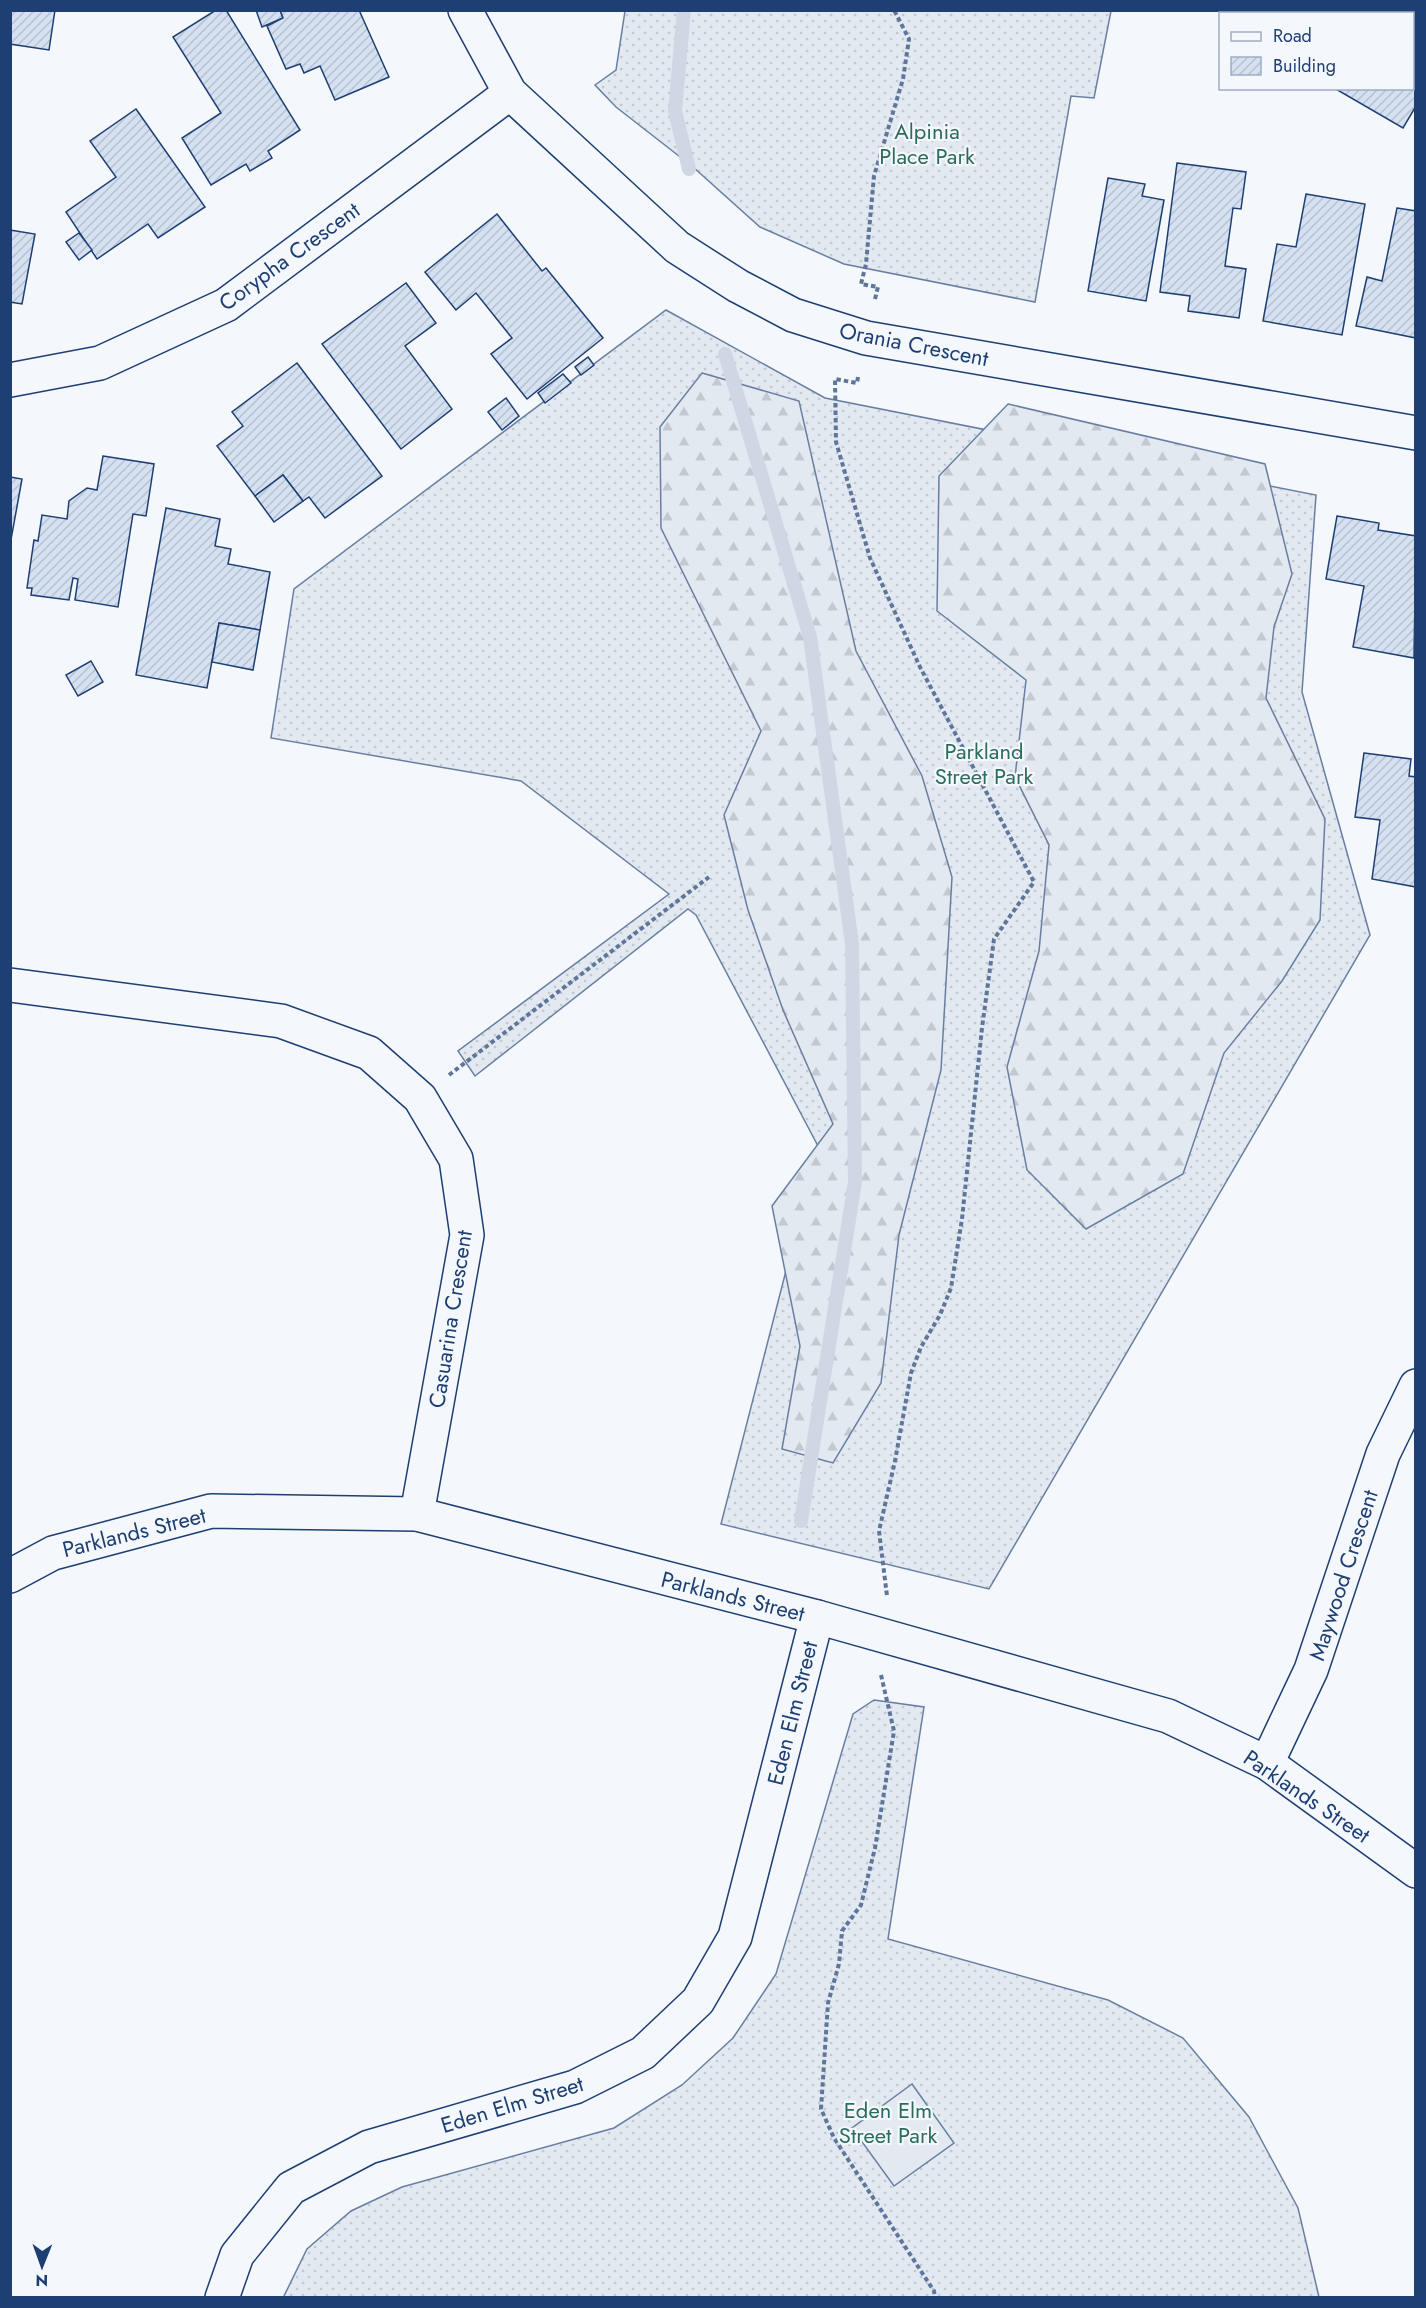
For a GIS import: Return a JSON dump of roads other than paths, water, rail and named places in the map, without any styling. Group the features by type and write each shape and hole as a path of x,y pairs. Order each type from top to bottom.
{"street":[{"name":"Orania Crescent","path":"465,10 510,93 677,247 738,286 794,315 866,338 1416,433"},
{"name":"Corypha Crescent","path":"10,380 100,363 226,305 510,93"},
{"name":"Casuarina Crescent","path":"10,985 281,1021 369,1053 420,1098 456,1159 467,1235 417,1515"},
{"name":"Maywood Crescent","path":"1267,1763 1311,1670 1383,1454 1416,1386"},
{"name":"Parklands Street","path":"10,1576 53,1552 211,1511 417,1515 817,1617 1168,1716 1267,1763 1416,1872"},
{"name":"Eden Elm Street","path":"222,2298 237,2255 291,2188 369,2147 575,2087 643,2053 698,2001 735,1938 817,1617"}],"waterway":[{"path":"684,10 675,111 689,169"},
{"path":"725,354 810,637 852,944 855,1182 801,1521"}],"park label":[{"name":"Alpinia Place Park","path":"927,144"},
{"name":"Parkland Street Park","path":"984,764"},
{"name":"Eden Elm Street Park","path":"888,2122"}]}
